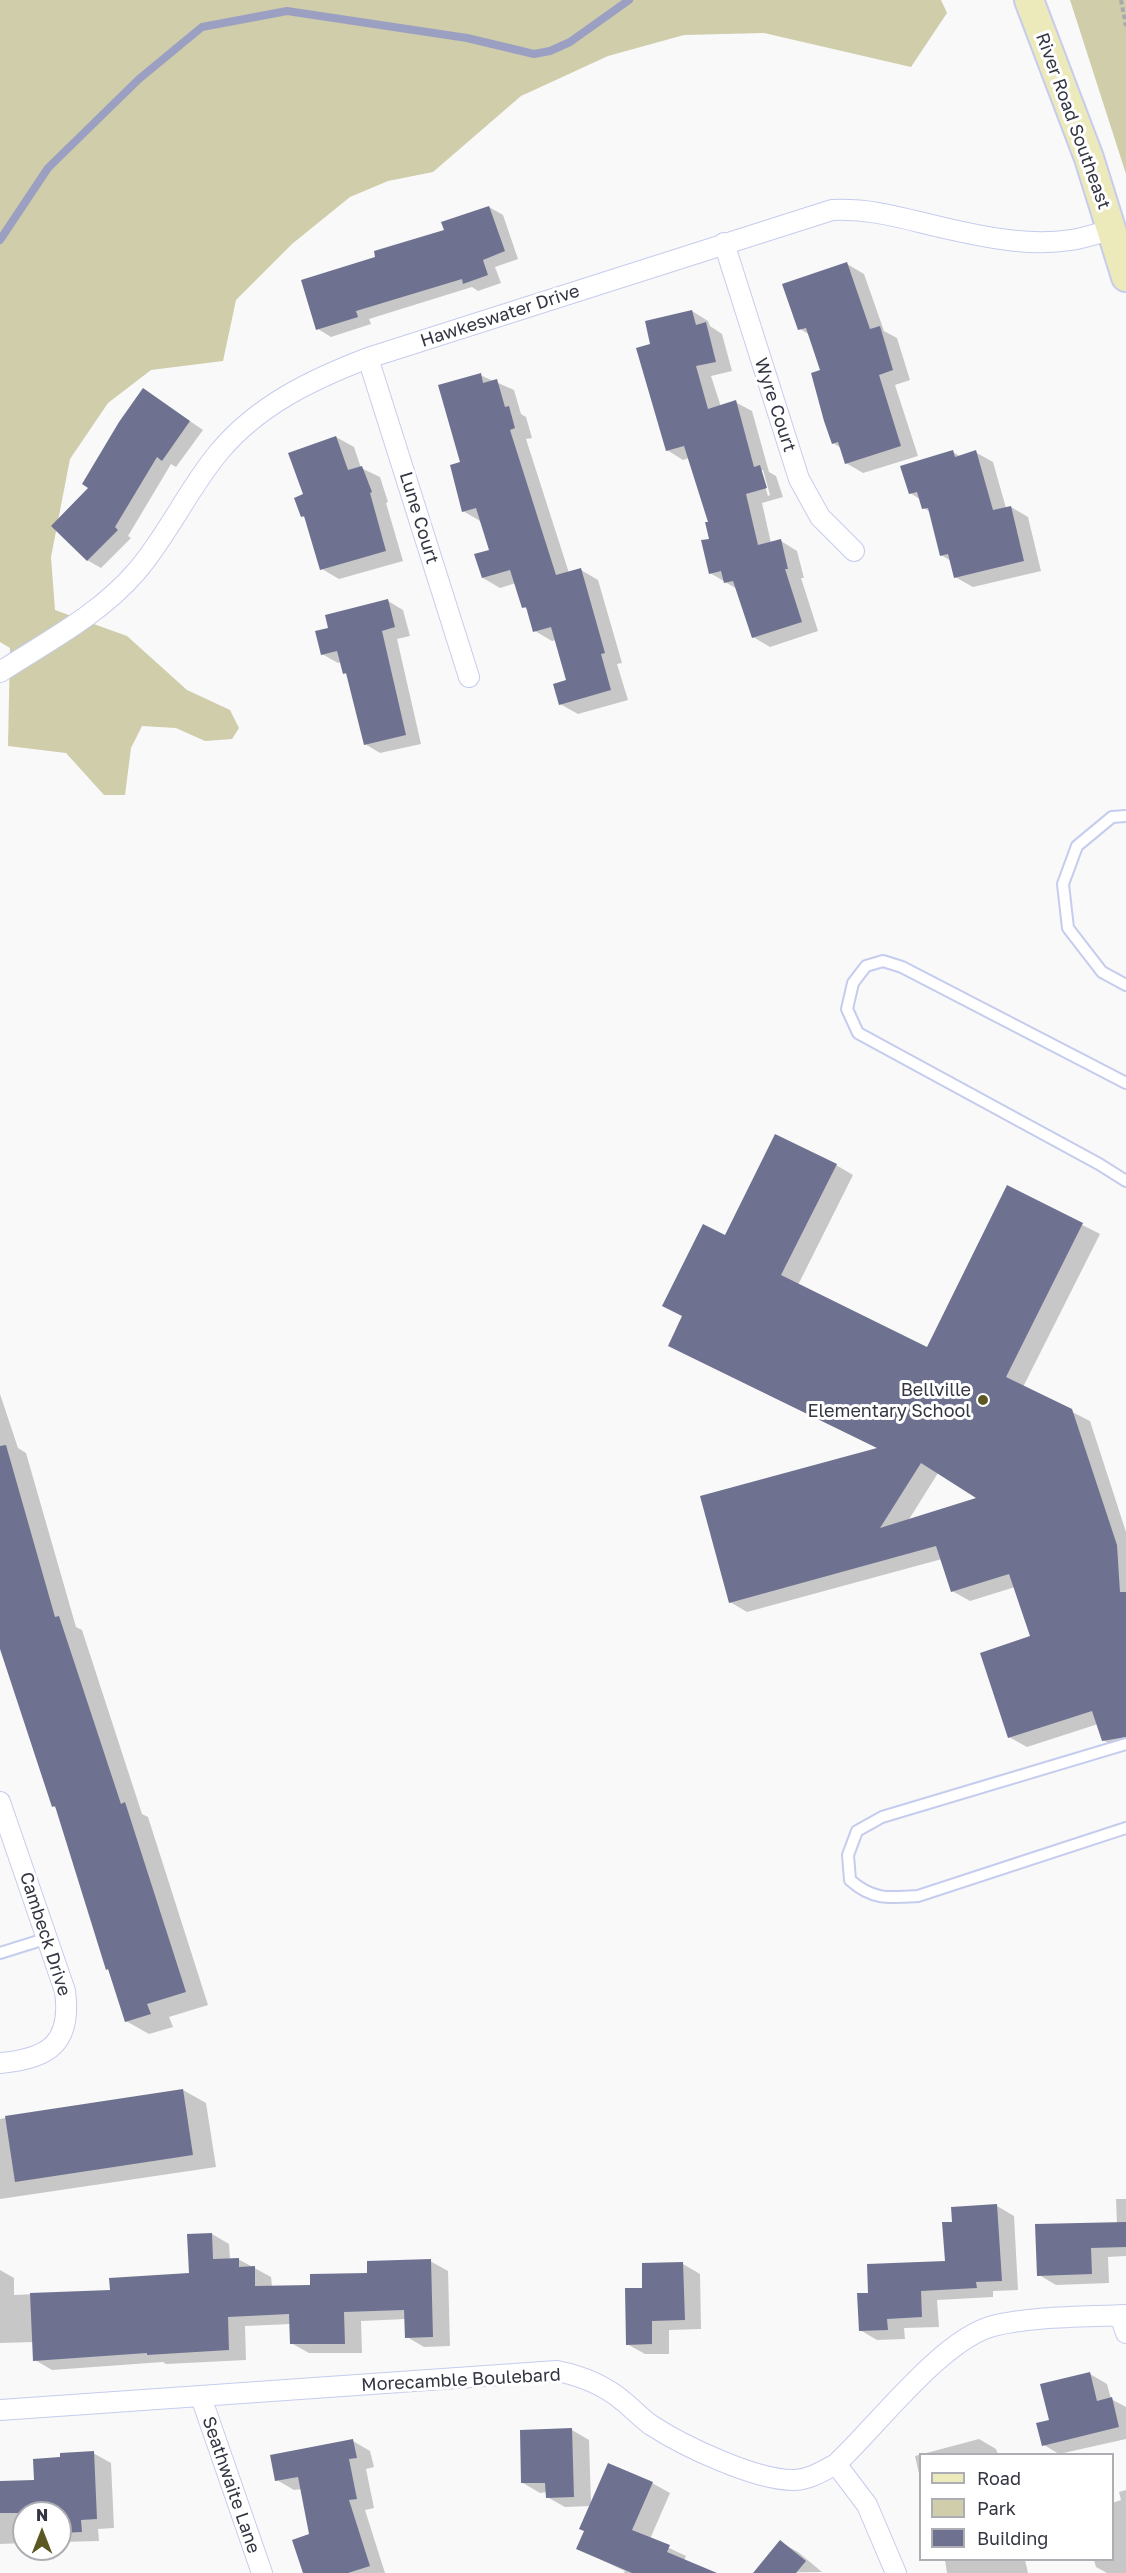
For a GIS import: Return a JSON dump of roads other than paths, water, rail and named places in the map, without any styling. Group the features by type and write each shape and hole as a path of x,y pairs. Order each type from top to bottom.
{"main road":[{"name":"River Road Southeast","path":"1029,0 1089,158 1126,277"}],"street":[{"name":"Hawkeswater Drive","path":"0,672 91,613 135,573 171,525 219,451 239,430 290,392 325,374 368,358 823,212 857,209 889,213 957,231 1003,239 1044,242 1072,240 1111,230"},
{"name":"Wyre Court","path":"724,243 799,479 820,517 854,551"},
{"name":"Lune Court","path":"368,358 469,677"},
{"name":"Cambeck Drive","path":"0,1802 48,1938 65,1991 68,2011 63,2032 52,2048 38,2057 0,2063"},
{"name":"Morecamble Boulebard","path":"0,2410 557,2371 581,2376 601,2385 649,2424 672,2438 748,2471 795,2480 816,2475 836,2464 934,2363 971,2335 992,2326 1020,2322 1124,2321"},
{"name":"Seathwaite Lane","path":"201,2397 262,2573"},
{"path":"836,2464 867,2505 896,2573"}],"lane":[{"path":"1126,816 1112,818 1077,846 1063,884 1068,928 1102,972 1126,993"},
{"path":"1126,1083 902,967 883,961 866,966 853,983 848,1009 858,1033 1099,1164 1126,1181"},
{"path":"1102,972 1126,986"},
{"path":"1126,1744 882,1817 857,1831 848,1855 850,1880 863,1891 885,1898 918,1896 1126,1828"},
{"path":"0,1953 48,1938"}],"waterway":[{"path":"0,240 48,168 139,79 202,27 287,11 467,38 534,54 550,51 570,42 629,0"}],"place":[{"name":"Bellville Elementary School","path":"983,1400"}]}
